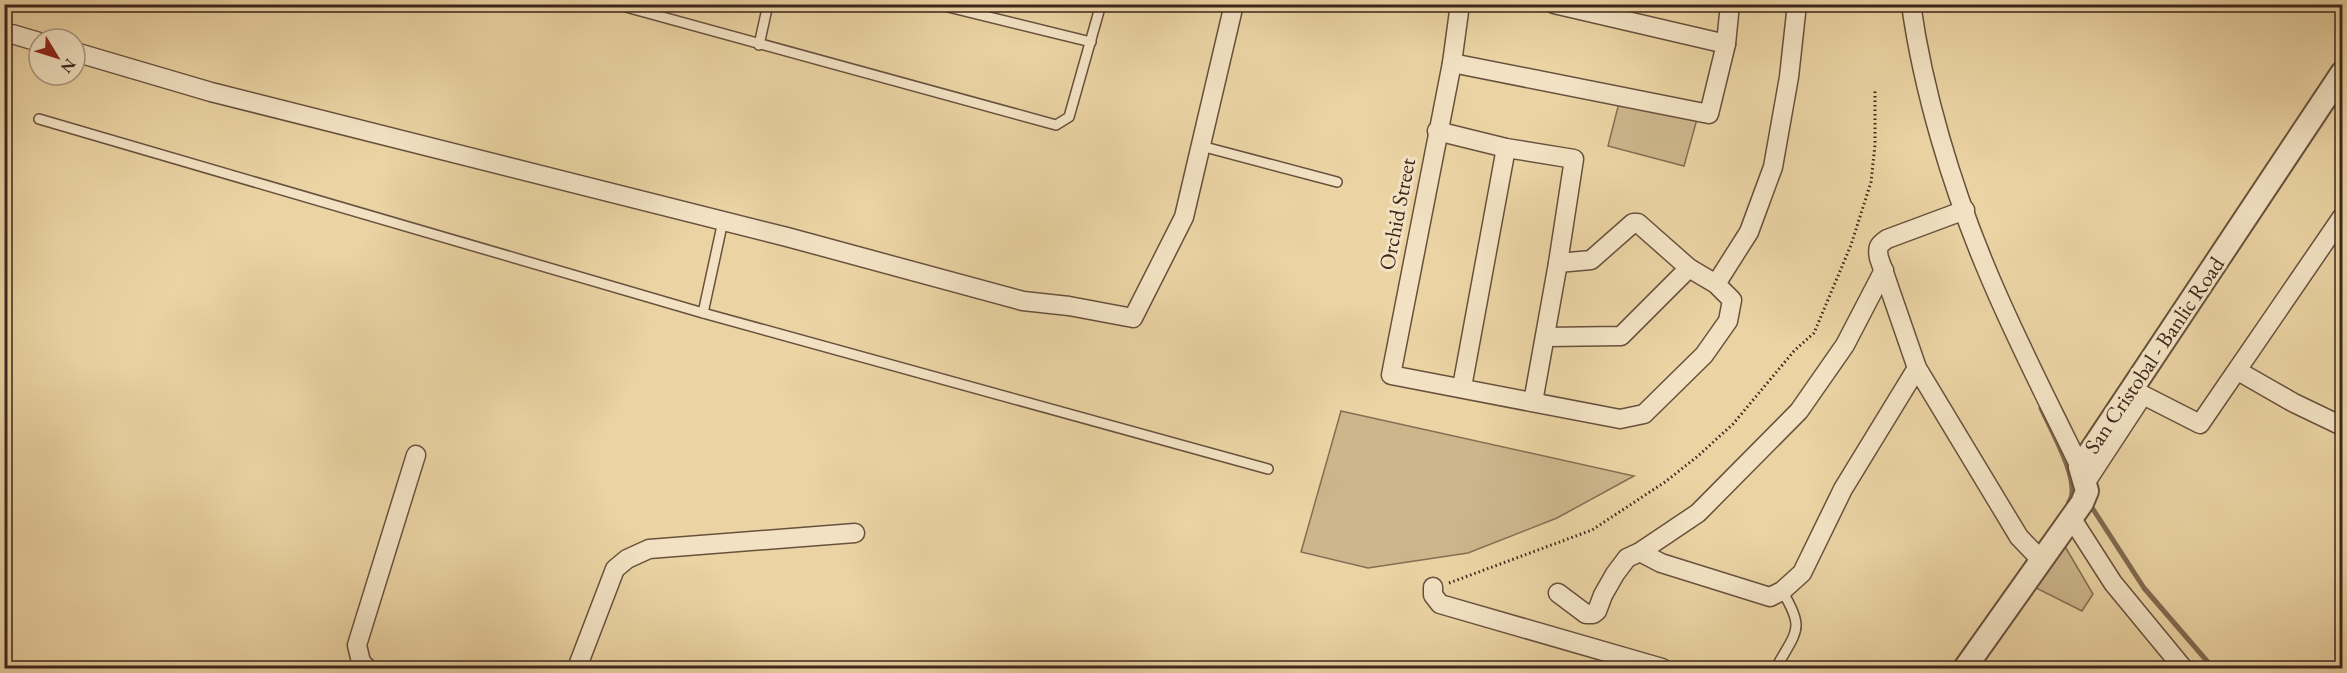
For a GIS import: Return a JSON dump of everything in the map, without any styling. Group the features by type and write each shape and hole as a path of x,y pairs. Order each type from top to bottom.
{"street":[{"path":"87,56 211,92 723,221 1023,302 1069,306 1133,318 1184,217 1234,4"},
{"name":"Orchid Street","path":"1461,4 1452,63 1391,375 1462,387"},
{"path":"1554,4 1726,44"},
{"path":"1452,63 1709,114 1726,44 1730,4"},
{"path":"1716,284 1749,232 1773,167 1789,77 1797,4"},
{"path":"1911,4 1928,88 1965,210 1997,295 2083,474 2143,395 2200,424 2343,217"},
{"path":"12,34 27,38"},
{"name":"San Cristobal - Banlic Road","path":"1965,669 2072,519 2087,491 2083,474 2343,73"},
{"path":"1437,131 1506,148 1574,159 1546,337 1533,402"},
{"path":"1506,148 1462,387 1620,419 1644,414 1704,355 1728,321 1732,300 1716,284 1689,268 1638,223 1633,223 1591,260 1558,263"},
{"path":"1965,210 1887,239 1879,244 1877,250 1917,368 2013,527 2041,560"},
{"path":"1546,337 1621,336 1689,268"},
{"path":"1558,593 1586,614 1593,614 1597,611 1614,574 1627,558 1640,552 1698,513 1799,411 1845,345 1884,270"},
{"path":"1640,552 1661,563 1770,597 1782,591 1802,573 1843,489 1917,368"},
{"path":"2238,370 2294,403 2343,426"},
{"path":"367,669 361,662 357,645 417,455"},
{"path":"2072,519 2113,583 2183,669"},
{"path":"577,669 615,570 627,560 649,549 855,533"},
{"path":"1433,587 1433,596 1440,604 1662,669"}],"lane":[{"path":"615,4 1056,125 1068,117 1101,4"},
{"path":"759,45 768,4"},
{"path":"936,4 1091,42"},
{"path":"39,119 703,313 1268,470"},
{"path":"1202,146 1337,182"},
{"path":"703,313 723,221"},
{"path":"1776,669 1796,632 1797,620 1782,591"}],"path":[{"path":"1433,587 1484,571 1592,530 1665,482 1733,424 1794,351 1814,333 1851,245 1871,182 1875,145 1875,90"}],"shaded area":[{"path":"1620,99 1697,119 1684,166 1608,146"},
{"path":"1341,411 1634,476 1557,518 1468,553 1368,568 1301,552"},
{"path":"2063,543 2093,594 2082,611 2032,586"}],"waterway":[{"path":"2041,408 2068,469 2072,493 2069,502"},
{"path":"2091,506 2144,588 2213,668"}]}
